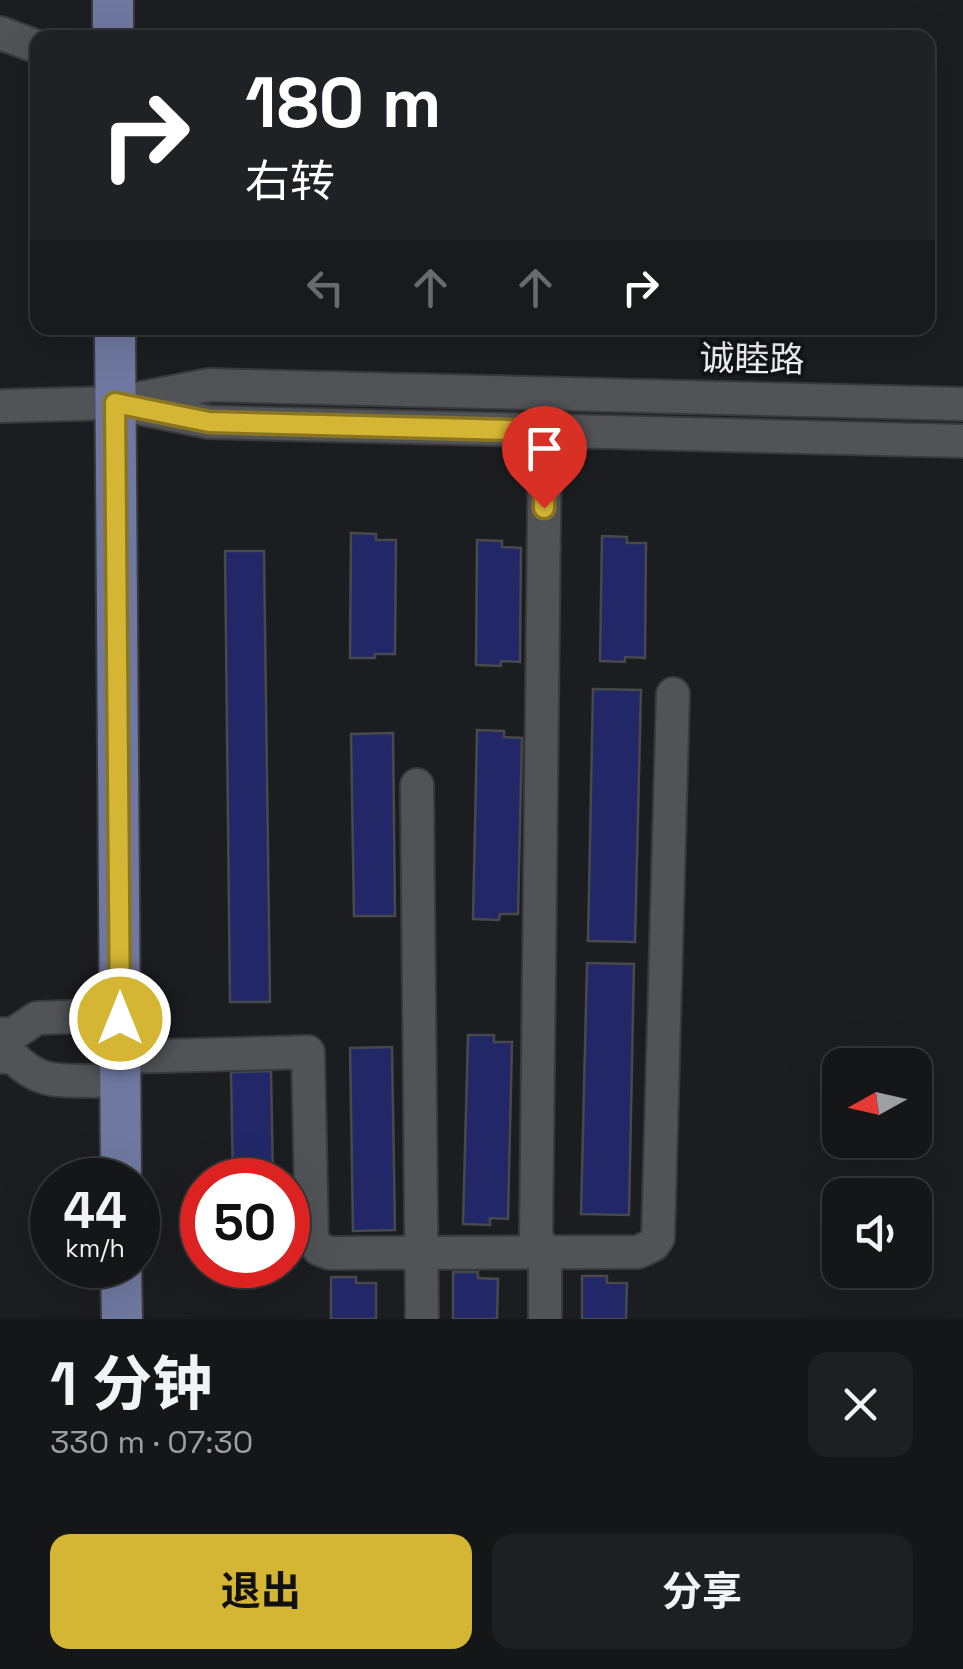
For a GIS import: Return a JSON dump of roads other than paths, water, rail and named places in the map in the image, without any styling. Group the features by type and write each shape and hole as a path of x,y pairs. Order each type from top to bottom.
{"main road":[{"path":"91,0 92,30"},
{"path":"112,0 113,30"},
{"path":"94,335 104,403 108,1069 118,1158"},
{"path":"99,1158 108,1069 96,1016 104,403 114,335"},
{"path":"97,1288 98,1319"},
{"path":"121,1288 122,1319"}],"street":[{"path":"0,34 30,44"},
{"name":"诚睦路","path":"0,406 104,403 210,386 963,404"},
{"path":"104,403 209,422 963,441"},
{"path":"545,431 536,1236 545,1252 545,1319"},
{"path":"0,1058 13,1057 30,1073 49,1080 108,1069 308,1052 312,1238 319,1249 330,1253 638,1252 653,1245 658,1238 673,694"},
{"path":"417,785 422,1319"},
{"path":"0,1034 14,1034 37,1018 96,1016"}]}
